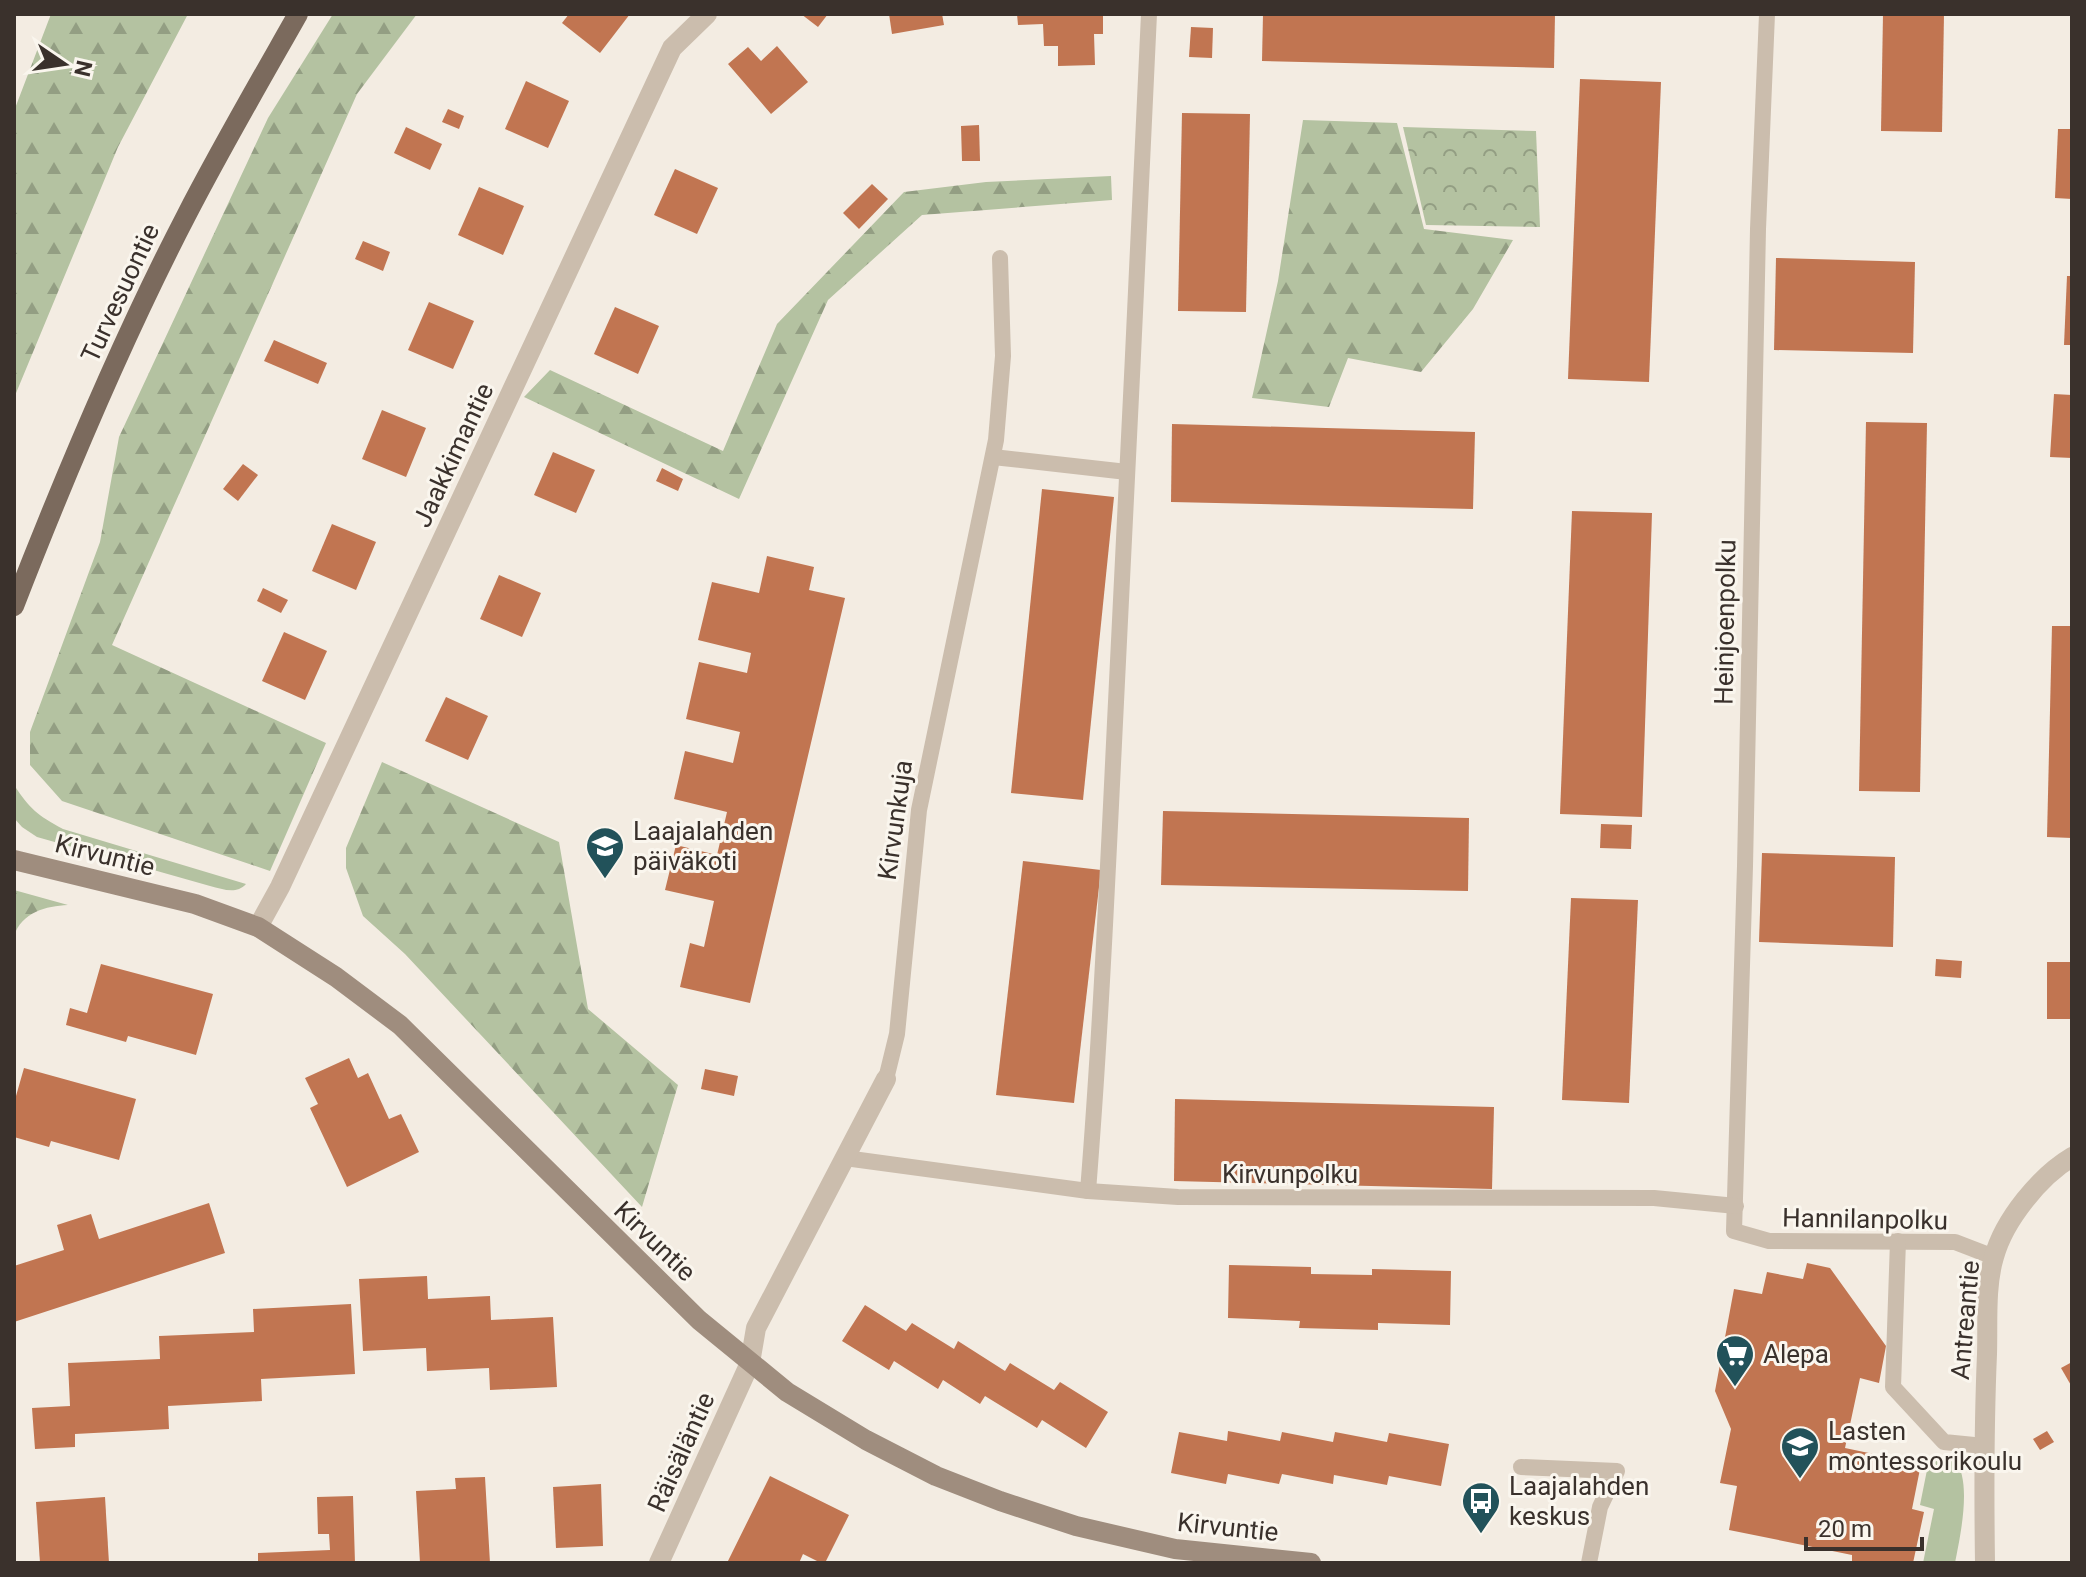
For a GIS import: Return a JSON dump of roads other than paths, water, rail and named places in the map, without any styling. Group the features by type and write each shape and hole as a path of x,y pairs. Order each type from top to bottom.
{"main road":[{"name":"Turvesuontie","path":"14,606 112,369 184,218 298,14"}],"street":[{"name":"Jaakkimantie","path":"258,927 280,887 672,48 707,14"},
{"name":"Kirvuntie","path":"14,860 195,904 258,927 336,977 400,1025 699,1320 787,1392 866,1440 936,1476 1000,1501 1172,1556 1311,1563"},
{"name":"Kirvunkuja","path":"750,1363 756,1328 886,1079"},
{"name":"Antreantie","path":"1985,1563 1984,1446 1989,1289 1994,1257 2022,1203 2072,1157"},
{"name":"Räisäläntie","path":"659,1563 750,1363"}],"lane":[{"path":"1088,1191 1097,1078 1149,14"},
{"name":"Heinjoenpolku","path":"1734,1231 1758,229 1767,14"},
{"name":"Kirvunkuja","path":"886,1079 897,1034 919,810 993,457 1003,356 1000,258"},
{"path":"993,457 1127,472"},
{"name":"Kirvunpolku","path":"845,1158 1088,1191 1178,1197 1654,1198 1736,1206"},
{"name":"Hannilanpolku","path":"1734,1231 1769,1241 1955,1242 1994,1257"},
{"path":"1898,1241 1893,1387 1944,1442 1984,1446"},
{"path":"1521,1467 1617,1471 1600,1507 1589,1563"}],"place":[{"name":"Laajalahden päiväkoti","path":"605,880"},
{"name":"Alepa","path":"1735,1388"},
{"name":"Lasten montessorikoulu","path":"1800,1480"},
{"name":"Laajalahden keskus","path":"1481,1535"}]}
